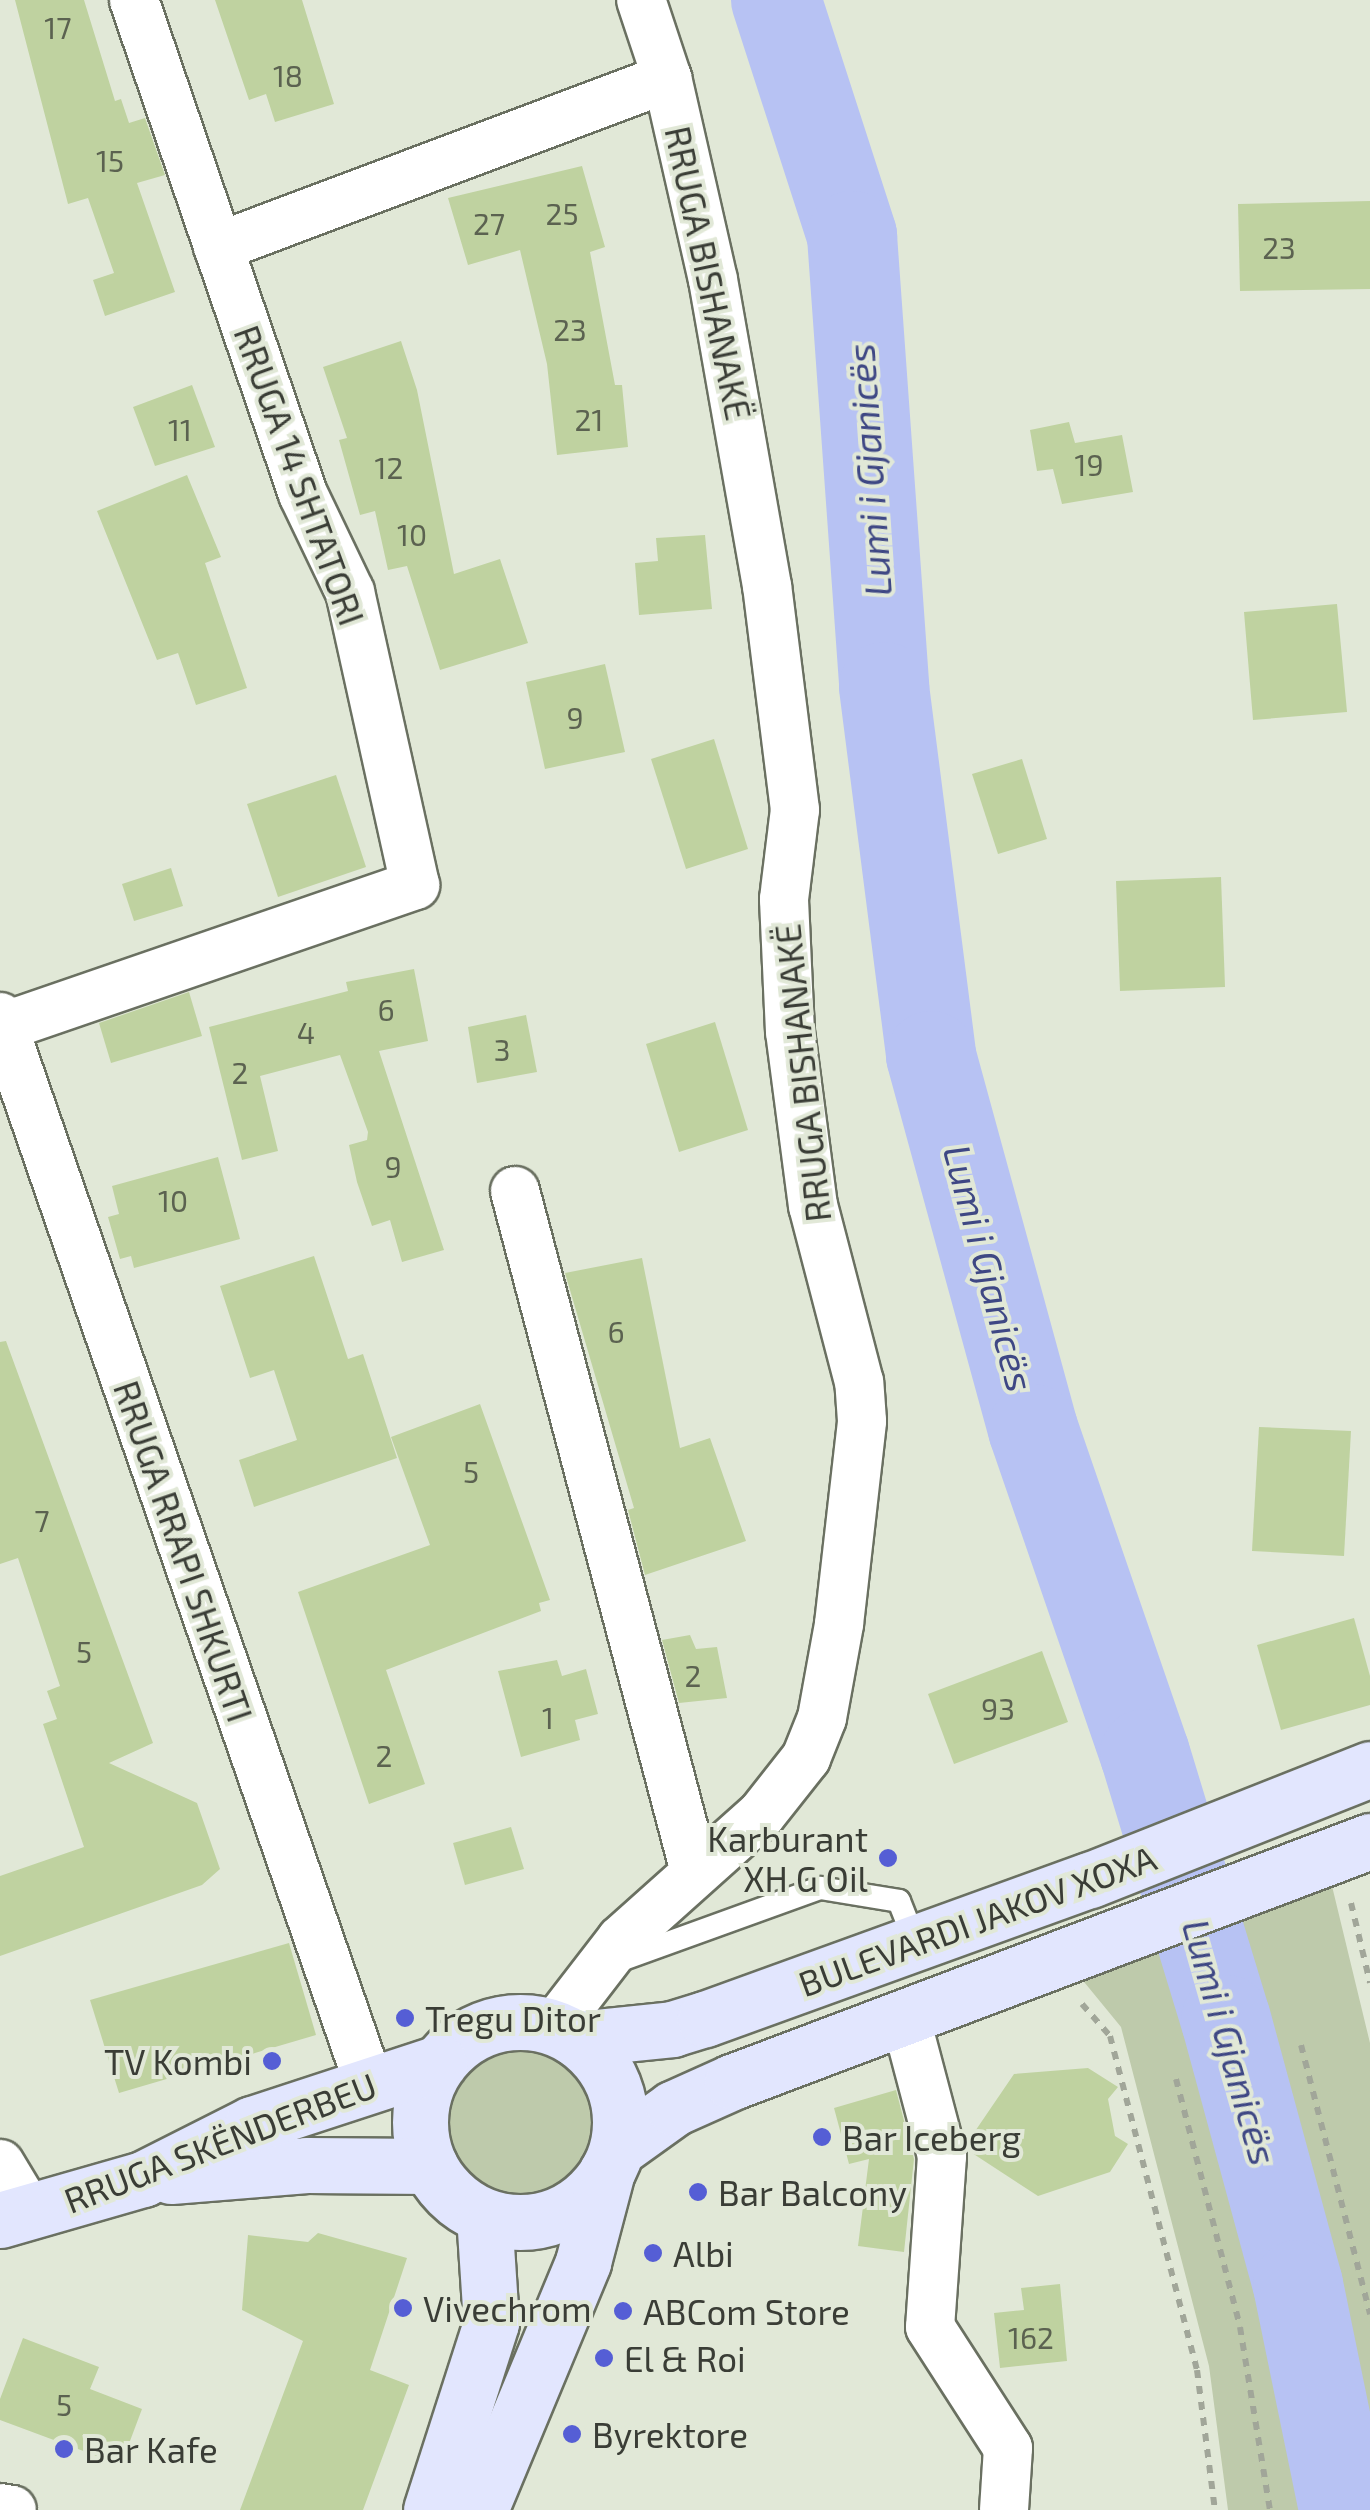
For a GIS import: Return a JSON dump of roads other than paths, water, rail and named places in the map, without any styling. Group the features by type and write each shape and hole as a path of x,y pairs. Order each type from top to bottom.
{"main road":[{"name":"BULEVARDI JAKOV XOXA","path":"565,2033 672,2029 1090,1880 1268,1813 1370,1769"},
{"name":"BULEVARDI JAKOV XOXA","path":"612,2160 674,2108 1354,1847"},
{"path":"480,2510 583,2262 612,2160 620,2124 609,2076 565,2033 490,2026 439,2063 420,2125 430,2166 452,2196 484,2216 519,2222 554,2216 593,2190 612,2160"},
{"name":"RRUGA SKËNDERBEU","path":"15,2216 143,2179 216,2139 368,2084 439,2063"},
{"path":"143,2179 307,2165 430,2166"},
{"path":"431,2510 491,2323 484,2216"}],"street":[{"name":"RRUGA 14 SHTATORI","path":"2,1022 415,885 350,592 304,494 134,0"},
{"name":"RRUGA BISHANAKË","path":"565,2033 597,1968 794,1779 822,1718 855,1511 862,1420 859,1382 814,1206 794,1066 784,899 794,810 767,586 713,280 666,78 641,0"},
{"name":"RRUGA BISHANAKË","path":"218,246 666,78"},
{"name":"RRUGA RRAPI SHKURTI","path":"2,1022 368,2084"},
{"path":"516,1191 694,1872"},
{"name":"BULEVARDI JAKOV XOXA","path":"906,2016 942,2156 930,2327 1008,2448 1004,2510"},
{"path":"0,2164 15,2216"},
{"path":"0,2508 12,2510"}],"lane":[{"path":"597,1968 820,1888 899,1902 916,1944"}],"waterway":[{"name":"Lumi i Gjanicës","path":"776,0 852,236 884,687 931,1056 1033,1429 1145,1754 1226,2020 1298,2285 1344,2510"}],"place":[{"name":"Karburant XH G Oil","path":"888,1858"},
{"name":"Tregu Ditor","path":"405,2018"},
{"name":"TV Kombi","path":"272,2061"},
{"name":"Bar Iceberg","path":"822,2137"},
{"name":"Bar Balcony","path":"698,2192"},
{"name":"Albi","path":"653,2253"},
{"name":"Vivechrom","path":"403,2308"},
{"name":"ABCom Store","path":"623,2311"},
{"name":"El & Roi","path":"604,2358"},
{"name":"Byrektore","path":"572,2434"},
{"name":"Bar Kafe","path":"64,2449"}]}
